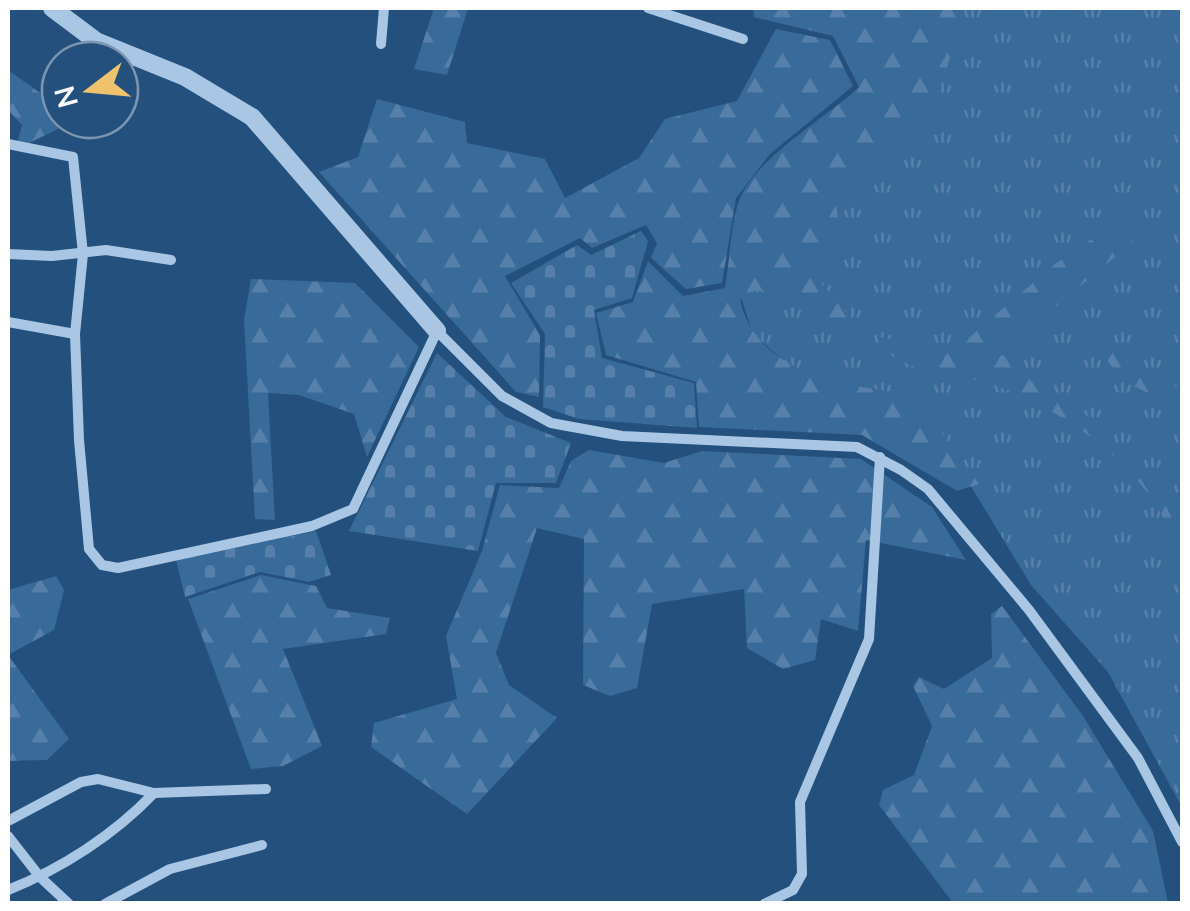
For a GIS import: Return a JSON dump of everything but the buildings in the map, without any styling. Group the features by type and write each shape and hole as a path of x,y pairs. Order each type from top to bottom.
{"street":[{"path":"52,8 96,41 185,77 252,117 437,331 502,396 551,423 622,436 857,447 928,488 1029,610 1138,758 1182,842"},
{"path":"381,44 384,8"},
{"path":"648,8 744,40"},
{"path":"8,144 73,157 83,254 75,334 89,549 102,566 118,568 312,526 354,509 437,331"},
{"path":"8,254 83,254 106,250 170,260"},
{"path":"8,322 75,334"},
{"path":"764,904 793,890 802,874 800,802 868,639 880,457"},
{"path":"8,821 82,782 98,779 154,793 266,789"},
{"path":"8,890 40,877 128,820 154,793"},
{"path":"8,836 40,877 70,904"},
{"path":"105,904 170,870 262,845"}],"green space":[{"path":"434,8 468,8 447,75 414,69"},
{"path":"753,8 959,8 946,71 916,129 885,159 833,180 840,235 815,276 850,316 837,327 795,298 756,290 740,300 750,326 766,346 786,361 835,381 915,396 979,484 957,491 862,435 699,427 696,382 606,355 596,313 633,302 648,261 683,296 725,288 734,222 747,185 775,154 859,87 833,36 754,17"},
{"path":"952,8 1182,8 1182,807 1108,672 1031,585 964,475 834,388 784,361 753,334 737,285"},
{"path":"776,29 830,40 853,86 770,154 736,198 722,283 686,289 651,258 657,243 646,225 592,248 580,238 505,276 540,335 539,397 516,392 319,172 358,157 377,99 465,122 467,143 545,159 565,198 639,158 665,119 737,101"},
{"path":"8,70 40,93 40,138 25,145 18,140 22,125 8,110"},
{"path":"1133,211 1133,242 999,354 1013,360 1044,396 1064,392 1140,470 1171,517 1179,542 1180,568 1171,535 1156,505 1110,452 1081,430 1051,411 989,383 935,376 880,350 881,337 950,354 1055,264"},
{"path":"641,231 648,241 632,298 594,310 602,358 694,383 697,428 579,419 543,407 545,334 511,283 577,245 591,255"},
{"path":"251,279 355,283 419,347 367,457 354,414 299,395 268,393 275,520 255,519 244,320"},
{"path":"1111,336 1128,359 1182,390 1182,410 1124,381 1100,352"},
{"path":"437,353 506,417 571,443 556,483 496,483 478,551 349,531"},
{"path":"589,450 664,463 702,451 861,459 932,507 966,560 866,540 858,631 821,619 815,660 783,669 747,648 744,589 652,604 637,688 610,696 583,685 584,539 537,528 496,653 509,685 557,718 467,814 371,747 374,723 457,699 446,636 482,551 500,485 559,488 571,461"},
{"path":"316,531 331,575 309,582 260,572 185,597 176,560"},
{"path":"261,575 316,586 327,608 390,618 386,634 283,649 322,746 283,766 251,769 188,599"},
{"path":"56,576 64,590 54,630 8,655 8,590"},
{"path":"1002,606 1083,716 1153,831 1168,903 953,903 879,805 883,790 914,775 932,726 913,686 919,677 944,689 992,658 991,614"},
{"path":"8,655 69,739 47,760 8,761"}]}
